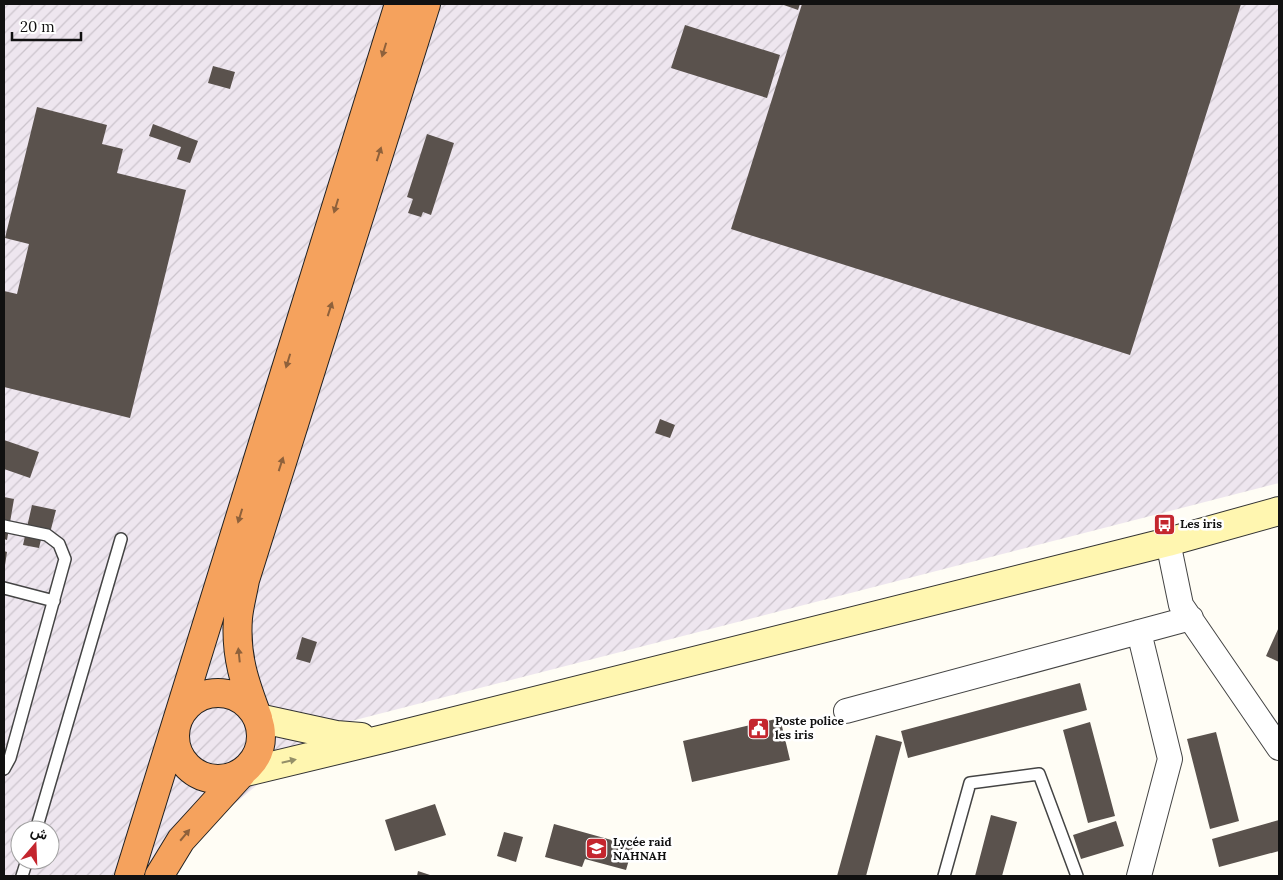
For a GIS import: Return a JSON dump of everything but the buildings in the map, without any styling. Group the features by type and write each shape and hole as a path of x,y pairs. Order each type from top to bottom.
{"highway":[{"path":"129,876 399,4"},
{"path":"159,876 181,840 253,762 260,748 262,733 244,682 239,656 238,618 245,580 426,4"},
{"path":"242,773 228,779 212,780 198,775 187,767 178,755 174,740 175,725 182,711 192,700 206,694 222,692 237,696 249,705 258,718"}],"street":[{"path":"242,773 1168,542 1279,511"},
{"path":"1168,542 1181,604 1279,748"},
{"path":"846,710 1190,618"},
{"path":"1139,632 1170,759 1139,876"},
{"path":"258,718 336,735 383,739"}],"lane":[{"path":"4,526 47,535 60,544 65,560 10,758 4,769"},
{"path":"39,820 121,539"},
{"path":"4,588 54,601"},
{"path":"944,876 970,783 1040,774 1078,876"}],"shaded area":[{"path":"4,4 1279,4 1279,483 328,727 146,876 4,876"}],"place":[{"name":"Les iris","path":"1164,524"},
{"name":"Poste police les iris","path":"759,728"},
{"name":"Lycée raid NAHNAH","path":"597,849"}]}
